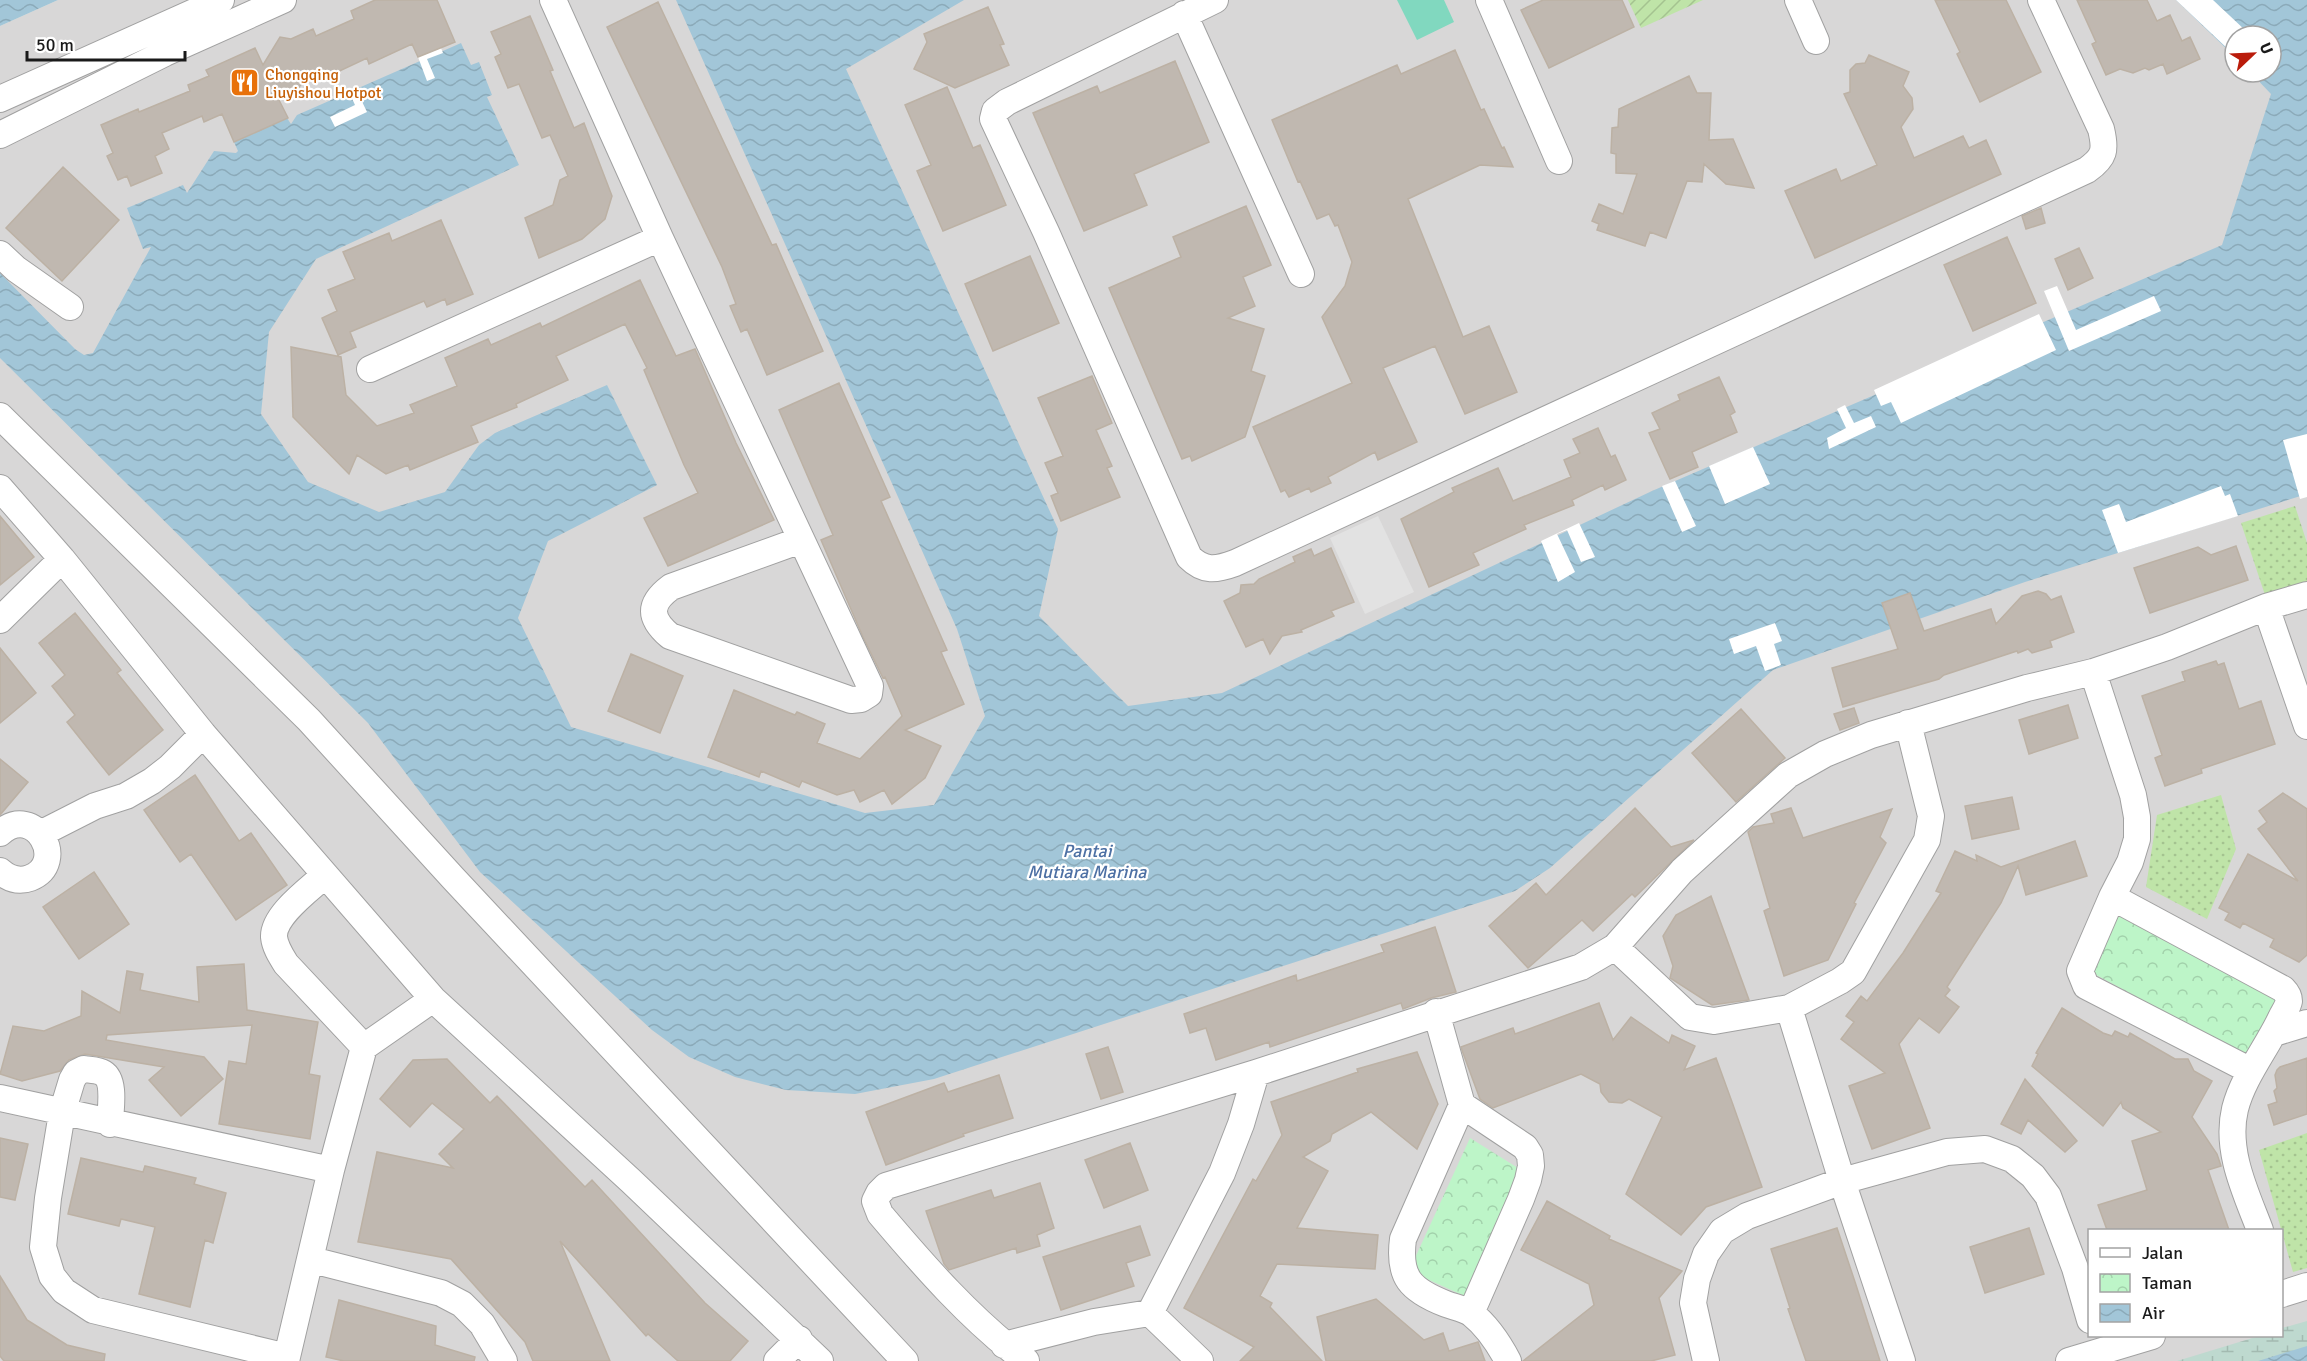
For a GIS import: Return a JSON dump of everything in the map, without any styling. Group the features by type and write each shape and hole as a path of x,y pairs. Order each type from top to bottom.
{"street":[{"path":"0,99 222,0"},
{"path":"0,135 165,53 283,0"},
{"path":"553,0 660,238 870,686 869,694 861,699 851,700 670,636 658,626 653,615 654,606 663,593 672,587 801,540"},
{"path":"1215,0 1006,102 995,111 993,119 1046,232 1189,557 1203,568 1211,569 1219,569 1235,563 2087,170 2100,160 2104,145 2101,129 2041,0"},
{"path":"1489,0 1559,161"},
{"path":"1798,0 1816,41"},
{"path":"1184,14 1301,274"},
{"path":"370,369 660,238"},
{"path":"0,254 16,269 69,307"},
{"path":"0,416 309,720 453,878 905,1361"},
{"path":"0,488 62,559 203,734 433,999 631,1180 820,1361"},
{"path":"0,620 62,559"},
{"path":"1026,1361 1004,1345 950,1292 880,1214 875,1201 886,1186 1256,1073 1436,1012 1581,967 1615,947 1682,871 1788,776 1825,754 1908,723 2027,688 2093,672 2167,647 2266,607 2307,595"},
{"path":"2266,607 2307,726"},
{"path":"2093,672 2133,795 2137,817 2137,839 2135,850 2080,971 2086,986 2251,1071"},
{"path":"1615,947 1690,1017 1714,1021 1789,1008 1853,972 1927,840 1931,816 1908,723"},
{"path":"40,834 95,806 126,796 152,781 203,734"},
{"path":"0,833 14,825 24,825 40,834 46,842 48,851 42,870 26,880 7,877 0,871"},
{"path":"325,874 283,914 276,925 274,937 277,949 286,964 364,1047"},
{"path":"2112,897 2283,989 2289,1001 2274,1033 2251,1071 2235,1107 2232,1140 2239,1173 2260,1229"},
{"path":"110,1124 111,1088 108,1077 101,1072 84,1069 76,1073 62,1113 48,1198 43,1247 52,1276 64,1291 93,1310 287,1359 312,1260 331,1170 364,1047 433,999"},
{"path":"1789,1008 1842,1181 1902,1361"},
{"path":"1436,1012 1462,1105 1402,1239 1400,1258 1404,1274 1413,1286 1444,1304 1470,1313 1498,1342 1508,1361"},
{"path":"2274,1033 2307,1023"},
{"path":"1150,1313 1222,1173 1241,1124 1256,1073"},
{"path":"0,1098 110,1124 331,1170"},
{"path":"1462,1105 1525,1147 1530,1155 1532,1166 1521,1199 1470,1313"},
{"path":"1706,1361 1694,1303 1697,1279 1706,1254 1722,1231 1747,1216 1842,1181 1947,1152 1984,1149 2012,1159 2033,1176 2048,1196 2088,1314"},
{"path":"312,1260 441,1293 462,1304 482,1324 504,1361"},
{"path":"1004,1345 1094,1322 1150,1313"},
{"path":"1150,1313 1200,1361"},
{"path":"2069,1361 2096,1343 2138,1337"},
{"path":"777,1361 799,1340"}],"shaded area":[{"path":"58,0 2307,0 2307,1346 2258,1361 0,1361 0,26"},
{"path":"1378,516 1414,592 1365,614 1330,538"}],"green space":[{"path":"1397,0 1444,0 1454,22 1417,40"},
{"path":"1628,0 1703,0 1641,28"},
{"path":"2295,506 2307,543 2307,582 2265,595 2241,523"},
{"path":"2221,795 2236,849 2207,919 2146,887 2157,815"},
{"path":"2117,910 2278,996 2254,1060 2087,970"},
{"path":"2307,1133 2307,1268 2293,1272 2283,1229 2281,1229 2259,1150"},
{"path":"1470,1138 1526,1173 1469,1298 1409,1271"},
{"path":"2307,1321 2307,1361 2177,1361 2256,1337 2283,1337 2283,1328"}],"water":[{"path":"0,0 58,0 0,26"},
{"name":"Pantai Mutiara Marina","path":"676,0 964,0 846,69 1058,529 1039,616 1128,706 1222,693 1652,491 2222,245 2271,94 2261,84 2283,84 2283,24 2223,24 2223,45 2176,0 2307,0 2307,494 2025,582 1773,670 1550,868 1515,891 934,1079 855,1094 786,1090 735,1077 689,1057 652,1030 480,872 368,723 0,358 0,273 75,349 84,355 93,353 151,247 143,249 127,208 183,185 187,193 214,151 236,153 238,151 234,142 287,118 291,124 297,115 461,43 471,65 479,62 492,95 487,97 519,165 316,259 269,332 261,414 308,482 379,512 445,492 479,445 495,433 607,385 657,485 548,541 518,618 571,727 865,813 934,805 985,716 957,629"},
{"path":"2307,1346 2307,1361 2258,1361"}],"pier":[{"path":"2176,0 2213,0 2239,24 2223,24 2223,44"},
{"path":"441,48 443,53 427,59 435,78 427,81 418,57"},
{"path":"356,89 367,112 335,127 330,117 355,105 349,92"},
{"path":"2057,286 2076,330 2154,296 2161,311 2069,351 2044,291"},
{"path":"2039,314 2056,350 1901,423 1891,402 1881,406 1874,390"},
{"path":"1845,405 1854,423 1871,416 1876,427 1829,449 1827,438 1846,428 1837,409"},
{"path":"2307,434 2307,497 2300,499 2283,440"},
{"path":"1753,447 1770,484 1725,504 1709,466"},
{"path":"1675,481 1696,526 1682,532 1662,486"},
{"path":"2221,486 2225,496 2230,494 2238,516 2118,553 2102,510 2119,504 2126,522"},
{"path":"1579,523 1595,557 1581,562 1567,530 1557,534 1575,572 1558,582 1541,541"},
{"path":"1775,623 1782,641 1774,644 1781,665 1765,671 1756,646 1734,654 1729,639"}],"building":[{"path":"375,0 437,0 455,42 418,57 412,44 369,64 367,58 329,76 322,74 309,82 303,82 296,91 278,98 288,118 234,142 222,114 204,122 202,116 162,133 169,149 155,156 162,173 131,186 127,176 118,180 107,156 113,153 101,125 190,91 188,85 209,76 206,70 255,48 263,65 280,37 291,39 313,29 316,36 354,19 351,11"},
{"path":"1543,0 1622,0 1634,27 1549,68 1521,10"},
{"path":"1935,0 2006,0 2041,72 1980,102 1957,54 1960,52"},
{"path":"2077,0 2147,0 2157,21 2170,15 2182,41 2190,37 2200,59 2167,74 2163,64 2133,73 2120,69 2106,75 2092,44 2096,42"},
{"path":"658,2 772,245 776,244 823,351 767,375 747,329 741,332 730,306 736,304 722,267 607,27"},
{"path":"988,7 1004,44 1000,45 1009,65 955,88 914,69 927,42 924,34"},
{"path":"530,16 574,128 584,123 612,196 605,219 582,239 539,258 525,218 553,205 560,180 568,176 550,135 542,138 519,84 508,88 495,57 501,54 491,32"},
{"path":"1455,50 1481,110 1484,109 1513,167 1480,165 1408,199 1463,337 1489,326 1517,392 1465,414 1435,346 1383,368 1417,442 1378,460 1375,452 1328,477 1331,483 1311,492 1309,488 1289,497 1285,490 1281,492 1253,427 1352,383 1322,317 1345,286 1352,262 1338,225 1335,226 1329,214 1317,219 1300,181 1298,182 1272,120 1397,65 1401,74"},
{"path":"1869,55 1909,72 1903,86 1912,98 1913,109 1901,127 1914,158 1963,136 1969,148 1986,140 2001,174 1815,258 1785,191 1836,169 1841,181 1877,165 1844,94 1850,92 1850,70 1856,64 1865,63"},
{"path":"1175,61 1209,142 1134,174 1147,205 1084,231 1033,113 1097,86 1100,93"},
{"path":"1689,76 1697,93 1711,93 1709,140 1733,139 1754,188 1726,184 1704,164 1702,182 1687,181 1666,238 1650,232 1645,246 1597,230 1599,224 1592,221 1599,204 1623,214 1637,174 1616,173 1616,154 1611,153 1612,128 1618,127 1619,109"},
{"path":"947,87 973,148 980,145 1006,205 943,231 917,171 931,165 905,105"},
{"path":"63,167 119,220 62,281 6,228"},
{"path":"1246,206 1271,265 1243,277 1255,306 1228,318 1264,329 1251,371 1265,376 1245,437 1192,461 1190,456 1182,459 1109,288 1181,257 1173,237"},
{"path":"2041,208 2045,223 2026,229 2022,216"},
{"path":"441,220 473,294 447,305 445,299 427,307 424,301 350,332 356,347 338,355 322,318 337,311 328,290 355,279 343,252 389,233 392,241"},
{"path":"2007,237 2036,303 1973,331 1944,265"},
{"path":"2079,248 2093,278 2068,290 2055,259"},
{"path":"1030,256 1059,323 993,351 965,284"},
{"path":"640,280 676,356 695,349 736,443 774,520 668,566 644,518 698,493 644,370 647,368 625,324 556,356 568,380 516,404 517,407 471,426 478,442 410,470 408,465 386,474 357,455 349,474 293,417 291,347 341,357 346,395 377,426 414,413 410,405 457,386 445,358 488,339 491,345 540,323 542,327"},
{"path":"1092,376 1112,423 1096,430 1112,466 1107,468 1120,497 1061,521 1051,496 1058,493 1045,463 1063,456 1038,398"},
{"path":"1719,377 1735,412 1730,415 1737,432 1692,452 1698,467 1670,479 1649,433 1660,429 1652,413 1680,400 1678,395"},
{"path":"839,383 890,497 881,501 947,650 941,652 964,704 905,730 941,746 925,778 892,804 884,790 860,802 854,790 837,795 802,781 799,787 761,771 759,777 708,757 734,690 795,715 797,712 825,724 817,743 860,759 902,716 885,677 883,678 863,637 821,540 833,535 779,410"},
{"path":"1598,428 1611,457 1615,455 1626,480 1605,490 1603,485 1572,500 1574,505 1524,525 1526,529 1473,553 1479,565 1429,587 1401,519 1454,492 1452,488 1498,468 1513,501 1571,477 1564,460 1580,453 1573,439"},
{"path":"0,516 34,557 0,585"},
{"path":"2236,546 2248,580 2150,613 2134,568 2198,547 2211,555"},
{"path":"1331,548 1354,602 1331,611 1334,616 1301,630 1302,632 1282,636 1270,654 1263,639 1246,647 1224,601 1240,593 1241,585 1254,584 1259,579 1295,562 1293,557 1311,549 1314,556"},
{"path":"2038,591 2046,594 2051,600 2061,596 2074,632 2050,641 2052,647 2032,653 2028,649 2018,653 2017,651 1944,675 1939,679 1843,707 1832,668 1898,649 1882,603 1910,593 1924,631 1991,609 1996,624 2022,596"},
{"path":"75,613 121,670 117,673 163,730 109,775 67,722 75,715 52,686 65,675 39,643"},
{"path":"0,648 36,693 0,723"},
{"path":"631,654 683,676 660,733 608,711"},
{"path":"2216,661 2218,665 2224,663 2239,709 2261,701 2275,744 2201,769 2202,773 2165,786 2155,758 2162,755 2142,696 2185,681 2182,672"},
{"path":"2068,705 2078,738 2029,754 2019,720"},
{"path":"1854,708 1859,723 1840,730 1834,714"},
{"path":"1741,709 1785,758 1736,802 1692,753"},
{"path":"0,759 28,782 0,815"},
{"path":"195,775 239,841 251,833 287,885 236,920 191,854 180,862 144,810"},
{"path":"2283,793 2307,809 2307,955 2299,962 2270,947 2274,939 2243,923 2240,928 2225,920 2229,913 2219,908 2248,854 2298,881 2258,829 2267,822 2259,811"},
{"path":"2012,797 2019,829 1972,839 1965,806"},
{"path":"1635,808 1671,847 1694,840 1635,897 1632,894 1593,931 1582,920 1528,968 1489,926 1536,883 1546,895"},
{"path":"1791,808 1803,838 1892,809 1880,837 1886,843 1854,903 1856,904 1828,960 1784,976 1764,911 1770,908 1748,832 1753,827 1774,823 1771,814"},
{"path":"2075,841 2087,876 2026,895 2018,866 2001,903 1947,987 1950,990 1945,996 1959,1007 1939,1033 1919,1018 1899,1044 1930,1128 1872,1149 1849,1086 1885,1073 1841,1039 1854,1022 1846,1016 1861,996 1867,1001 1903,953 1941,893 1936,891 1955,851 1977,861 1976,855 2001,867"},
{"path":"94,872 129,924 79,959 43,907"},
{"path":"1711,896 1749,1000 1712,1005 1670,978 1673,966 1663,936 1676,915"},
{"path":"1435,927 1456,992 1431,998 1403,1009 1401,1003 1270,1047 1269,1042 1216,1060 1206,1028 1190,1033 1184,1014 1296,975 1297,981 1384,952 1381,945"},
{"path":"244,964 247,1010 318,1022 309,1074 320,1076 310,1139 219,1124 229,1061 246,1064 252,1025 107,1035 106,1040 204,1057 223,1079 181,1116 149,1080 164,1067 85,1054 69,1060 60,1071 22,1081 0,1074 13,1026 44,1031 81,1016 82,991 120,1013 127,971 143,974 140,990 199,1002 197,967"},
{"path":"1599,1003 1613,1040 1631,1017 1669,1043 1672,1035 1695,1046 1684,1070 1716,1058 1732,1102 1762,1187 1706,1207 1681,1235 1626,1194 1662,1117 1629,1099 1622,1103 1609,1102 1601,1092 1600,1084 1581,1074 1493,1108 1480,1099 1463,1053 1461,1047 1513,1028 1515,1034"},
{"path":"2062,1008 2103,1033 2112,1036 2115,1031 2128,1037 2130,1033 2175,1059 2188,1059 2194,1071 2212,1081 2192,1117 2217,1154 2221,1166 2208,1170 2229,1229 2107,1229 2098,1205 2147,1190 2132,1141 2161,1132 2123,1108 2121,1102 2103,1126 2032,1066 2038,1054 2036,1053"},
{"path":"1108,1047 1123,1092 1101,1099 1086,1054"},
{"path":"1417,1052 1438,1104 1417,1149 1371,1112 1332,1134 1330,1141 1303,1157 1328,1171 1297,1228 1378,1235 1375,1269 1277,1264 1260,1296 1272,1303 1270,1307 1322,1361 1240,1361 1254,1347 1184,1308 1253,1179 1256,1181 1282,1135 1271,1102 1358,1072 1357,1069"},
{"path":"2307,1058 2307,1114 2274,1125 2268,1105 2277,1102 2274,1091 2277,1088 2275,1075 2277,1070"},
{"path":"447,1059 490,1103 497,1096 585,1187 592,1180 705,1303 748,1341 730,1361 678,1361 648,1334 646,1336 560,1241 610,1361 533,1361 525,1342 451,1259 358,1242 377,1152 453,1168 439,1154 464,1129 432,1103 410,1127 380,1099 413,1060"},
{"path":"999,1075 1013,1118 963,1134 964,1136 886,1165 866,1112 944,1083 948,1092"},
{"path":"2025,1079 2077,1141 2065,1152 2028,1120 2021,1134 2001,1124"},
{"path":"0,1138 28,1144 15,1200 0,1197"},
{"path":"1130,1143 1148,1190 1104,1208 1085,1160"},
{"path":"81,1158 143,1172 145,1166 196,1178 194,1184 226,1193 213,1243 205,1240 190,1307 139,1294 155,1227 121,1219 119,1226 68,1214"},
{"path":"1040,1183 1054,1228 1037,1235 1040,1246 1017,1253 1016,1248 949,1270 944,1264 926,1211 991,1190 994,1198"},
{"path":"1547,1201 1610,1236 1609,1239 1682,1271 1659,1298 1675,1355 1651,1361 1523,1361 1594,1305 1589,1284 1521,1250"},
{"path":"1140,1226 1150,1255 1126,1263 1134,1286 1061,1310 1043,1257"},
{"path":"1837,1228 1880,1361 1806,1361 1788,1309 1790,1308 1771,1249"},
{"path":"2029,1228 2044,1274 1985,1293 1970,1247"},
{"path":"0,1276 27,1320 67,1345 105,1354 104,1361 4,1361 0,1356"},
{"path":"1376,1299 1424,1340 1443,1333 1449,1351 1478,1342 1485,1361 1326,1361 1317,1317"},
{"path":"339,1300 436,1326 435,1345 475,1357 474,1361 344,1361 326,1357"}],"place":[{"name":"Chongqing Liuyishou Hotpot","path":"244,83"}]}
